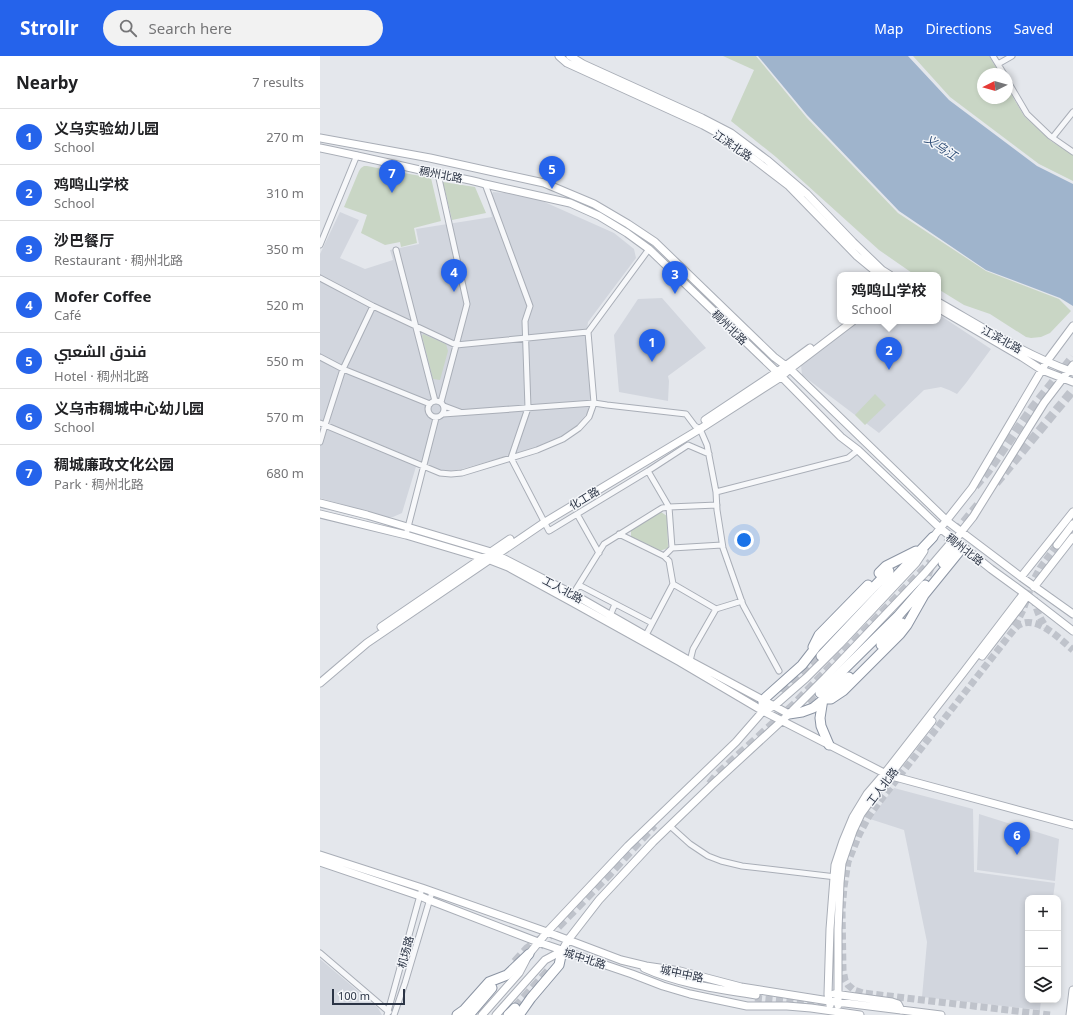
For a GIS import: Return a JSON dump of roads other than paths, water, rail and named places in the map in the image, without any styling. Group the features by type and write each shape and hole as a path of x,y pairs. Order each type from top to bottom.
{"highway":[{"path":"821,656 933,537"},
{"path":"789,714 802,712 813,708 822,696 898,616 949,556 955,541"},
{"path":"811,654 813,645 819,635 886,566 924,546"},
{"path":"822,696 831,700 843,691 900,634 907,625 924,595 963,547"},
{"path":"762,712 763,700 802,665 816,647 889,571"},
{"path":"830,745 821,726 820,718 822,696 853,673 902,623"},
{"path":"514,1013 531,998 559,965 562,951"},
{"path":"463,1014 489,982 507,975 529,954"},
{"path":"463,1014 492,988"}],"main road":[{"name":"江滨北路","path":"559,56 567,63 725,137 789,186 857,256 876,272"},
{"name":"江滨北路","path":"570,56 583,64 702,118 731,134 767,160 807,194 885,272"},
{"name":"稠州北路","path":"320,138 430,158 544,183 594,204 628,224 655,242 947,521 1034,587 1073,614"},
{"name":"稠州北路","path":"320,148 545,196 570,203 605,220 627,233 649,249 841,437 858,450 902,494 940,528 1073,631"},
{"name":"江滨北路","path":"941,304 1026,352 1072,369"},
{"name":"江滨北路","path":"941,310 1042,370 1073,382"},
{"name":"化工路","path":"320,683 367,643 492,555 544,520 698,428 779,375 843,324"},
{"name":"化工路","path":"787,368 849,324"},
{"path":"482,1015 519,973 529,954 538,942 628,846 736,742 762,712 774,706 806,678 916,563 933,537 972,488 1047,361 1073,326"},
{"path":"496,1015 545,960 562,951 568,940 599,900 653,842 789,714 925,573 949,545 955,541 973,517 1044,403 1063,378 1072,369"},
{"name":"工人北路","path":"320,503 408,526 492,555 573,594 690,661 789,714"},
{"path":"1021,577 1073,512"},
{"name":"工人北路","path":"320,514 406,535 482,558 492,555"},
{"path":"1073,524 1058,547 1073,531"},
{"path":"1034,587 1073,537"},
{"name":"工人北路","path":"492,555 508,567 680,662 762,712 887,774 1073,825"},
{"path":"320,676 364,639 482,558"},
{"name":"工人北路","path":"838,1014 837,877 853,831 861,814 887,774 1019,608 1025,594"},
{"name":"城中北路","path":"320,855 421,892 429,900 538,942 663,986 690,994 747,1006 787,1006 811,1008 838,1014 860,1015"},
{"name":"城中北路","path":"320,862 421,892 432,892"},
{"path":"830,1013 830,929 837,877"},
{"name":"城中中路","path":"432,892 547,932 621,960 680,971 741,987 837,998 902,1010 941,1015"},
{"path":"631,962 653,972 693,984 756,997 724,994 696,989 634,975"},
{"path":"1070,1015 1073,990"}],"street":[{"path":"993,56 1000,68"},
{"path":"998,64 1012,56"},
{"path":"1013,90 1027,114 1053,138 1073,152"},
{"path":"1053,138 1073,112"},
{"path":"320,245 357,155"},
{"path":"438,174 467,304 456,345 437,403 428,407 428,412 431,416 436,418 442,416 443,414 461,412 594,403 686,414 698,428 707,445 716,492 722,545 742,601 779,671"},
{"path":"485,184 530,306 525,321 528,408 511,458 549,531 688,445 709,454"},
{"path":"322,424 424,467 440,473 451,474 462,473 537,450 563,439 578,428 589,417 594,403 588,332 649,249"},
{"path":"396,250 437,403 445,412 443,414"},
{"path":"320,278 372,306 456,345 588,332"},
{"path":"320,442 322,424 343,369 372,306"},
{"path":"320,357 343,369 461,412"},
{"path":"406,535 436,418"},
{"path":"716,492 848,458 858,450"},
{"path":"648,471 670,508 672,548"},
{"path":"573,594 604,544 619,534 662,508 717,505"},
{"path":"577,514 599,552"},
{"path":"619,534 664,556 669,561 673,584 646,635"},
{"path":"664,556 672,548 722,545"},
{"path":"673,584 716,609"},
{"path":"579,585 652,624"},
{"path":"690,661 693,649 716,609 742,601"},
{"path":"610,616 615,604"},
{"path":"670,826 690,844 708,856 720,861 742,866 837,877"},
{"name":"机场路","path":"390,1014 421,892"},
{"name":"机场路","path":"390,1014 405,983 432,892"},
{"path":"320,953 390,1014"}],"water":[{"name":"义乌江","path":"758,56 908,56 949,100 1037,166 1073,184 1073,306 1060,298 986,270 899,211 807,115"}],"tunnel":[{"path":"975,486 988,471 1033,407 1073,357"},
{"path":"996,483 1073,390"},
{"path":"947,543 978,505"},
{"path":"1015,626 1023,610 1033,581 1040,568 1057,545"},
{"path":"710,784 717,775 795,704 931,562"},
{"path":"902,623 924,583 931,565"},
{"path":"1034,598 1038,613 1046,627"},
{"path":"1050,1015 863,993 854,990 845,980 843,970 842,910 848,862 859,835 869,816 1016,627 1028,622 1035,623 1049,630 1073,650"},
{"path":"784,694 821,656"},
{"path":"796,708 820,693"},
{"path":"539,946 654,825"},
{"path":"515,962 527,949 541,939"},
{"path":"515,1008 551,968"},
{"path":"755,998 835,1006"}],"place":[{"name":"فندق الشعبي","path":"552,189"},
{"name":"稠城廉政文化公园","path":"392,193"},
{"name":"Mofer Coffee","path":"454,292"},
{"name":"沙巴餐厅","path":"675,294"},
{"name":"义乌实验幼儿园","path":"652,362"},
{"name":"鸡鸣山学校","path":"889,370"},
{"name":"义乌市稠城中心幼儿园","path":"1017,855"}]}
